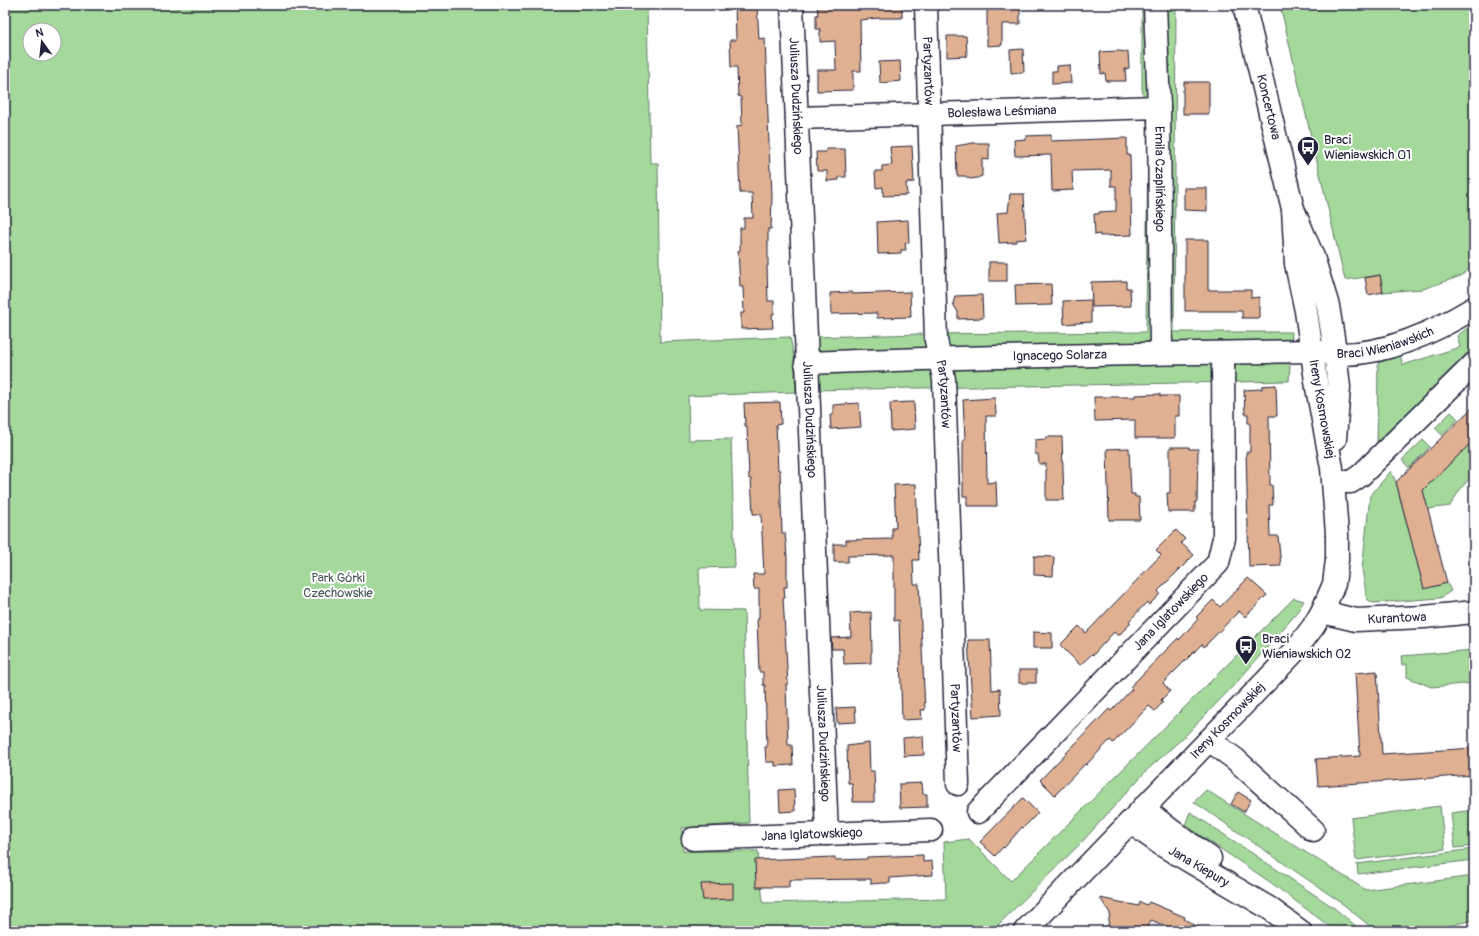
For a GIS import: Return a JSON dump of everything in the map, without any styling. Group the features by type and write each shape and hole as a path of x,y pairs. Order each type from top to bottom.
{"street":[{"name":"Juliusza Dudzińskiego","path":"792,5 827,834"},
{"name":"Partyzantów","path":"926,5 936,340 944,379 958,784"},
{"name":"Emila Czaplińskiego","path":"1155,5 1159,107 1161,353"},
{"name":"Koncertowa","path":"1244,5 1293,209 1315,264 1328,306 1335,349"},
{"name":"Bolesława Leśmiana","path":"797,118 1159,107"},
{"name":"Koncertowa","path":"1293,209 1296,264 1313,351"},
{"name":"Braci Wieniawskich","path":"1313,351 1335,349 1466,313"},
{"name":"Ireny Kosmowskiej","path":"1333,475 1339,386 1335,349"},
{"name":"Ignacego Solarza","path":"806,363 939,358 1313,351"},
{"name":"Ireny Kosmowskiej","path":"1025,931 1293,653 1313,627 1322,612 1334,584 1337,560 1337,534 1333,475 1317,388 1313,351"},
{"name":"Jana Iglatowskiego","path":"978,812 1218,562 1224,538 1223,352"},
{"path":"1333,475 1351,482 1361,476 1474,364"},
{"name":"Kurantowa","path":"1322,612 1356,620 1424,617 1474,612"},
{"path":"1209,740 1235,759 1313,830"},
{"name":"Jana Kiepury","path":"1137,815 1172,831 1225,868 1269,908 1300,931"},
{"name":"Jana Iglatowskiego","path":"693,839 931,830"}],"green space":[{"name":"Park Górki Czechowskie","path":"5,5 647,5 650,163 658,163 660,342 790,337 794,356 796,392 688,396 689,440 731,439 735,567 699,568 700,610 744,611 749,823 682,828 683,851 758,851 763,903 946,899 944,842 969,839 1011,881 1294,598 1304,601 1295,615 1238,681 1185,736 1146,771 1081,843 997,926 994,931 5,931"},
{"path":"1176,5 1174,332 1292,332 1289,381 812,390 810,337 923,334 1146,332 1148,129 1142,89 1142,8"},
{"path":"1280,5 1474,5 1474,265 1461,276 1423,289 1383,292 1380,275 1345,280"},
{"path":"1474,323 1474,346 1377,449 1378,363 1400,355 1403,365 1460,347 1457,336"},
{"path":"1451,412 1458,419 1442,435 1435,428"},
{"path":"1423,440 1430,447 1409,468 1402,460"},
{"path":"1474,440 1474,473 1459,491 1450,506 1427,509 1423,490"},
{"path":"1391,471 1396,482 1424,588 1447,583 1451,591 1440,598 1373,603 1367,599 1362,569 1370,496"},
{"path":"1474,650 1474,683 1431,687 1407,677 1407,664 1402,665 1401,656"},
{"path":"1206,790 1366,890 1474,876 1474,920 1426,931 1376,931 1339,901 1194,802"},
{"path":"1440,806 1445,849 1356,860 1351,818"},
{"path":"1474,810 1474,846 1455,848 1451,813"},
{"path":"1190,812 1333,907 1362,931 1334,931 1270,882 1185,825"},
{"path":"1474,849 1474,860 1358,874 1357,864"}],"building":[{"path":"735,5 757,5 759,39 765,38 772,196 771,229 768,229 767,266 768,301 774,301 774,314 772,314 773,328 741,329 741,313 744,313 743,287 740,287 738,251 740,251 740,228 744,228 744,218 753,218 752,193 740,193 737,126 742,125 741,97 738,96 737,67 731,67 730,40 736,40"},
{"path":"817,5 902,5 902,18 860,20 861,71 853,71 853,90 817,91 817,70 836,70 835,41 820,42 820,29 816,29 816,15 818,15"},
{"path":"987,7 1020,7 1020,24 1002,24 1002,45 987,46"},
{"path":"947,36 966,36 967,56 947,57"},
{"path":"1023,49 1024,72 1011,73 1010,50"},
{"path":"1100,52 1128,52 1129,68 1125,69 1126,81 1106,81 1105,73 1101,74"},
{"path":"900,61 901,81 880,83 879,62"},
{"path":"1070,65 1071,83 1052,84 1052,71 1057,71 1057,66"},
{"path":"1184,82 1209,82 1209,114 1183,114"},
{"path":"1051,135 1051,141 1127,138 1127,155 1130,155 1132,235 1095,235 1094,214 1099,214 1099,212 1116,211 1116,186 1111,186 1111,170 1072,171 1073,190 1052,191 1051,155 1015,156 1014,140 1026,139 1026,136"},
{"path":"973,143 989,143 989,160 982,159 982,176 970,179 965,176 957,176 956,146"},
{"path":"912,146 914,182 906,183 907,195 883,196 883,187 876,188 875,171 882,171 882,166 892,165 890,147"},
{"path":"826,149 845,149 846,177 839,177 839,180 827,181 827,171 817,171 816,152 826,152"},
{"path":"1184,188 1207,188 1207,211 1184,210"},
{"path":"1010,194 1024,194 1026,239 1016,240 1016,242 999,243 997,213 1008,212"},
{"path":"908,220 909,243 905,243 906,250 901,250 901,253 878,254 877,222"},
{"path":"1185,240 1208,240 1208,290 1251,290 1251,298 1259,297 1259,318 1242,318 1242,311 1185,311"},
{"path":"989,262 1007,262 1007,281 989,281"},
{"path":"1380,275 1383,292 1368,295 1365,278"},
{"path":"1126,281 1126,288 1130,288 1131,306 1092,307 1091,282"},
{"path":"1051,284 1052,305 1016,306 1015,285"},
{"path":"852,292 852,294 910,292 911,317 877,318 877,313 831,314 830,293"},
{"path":"982,295 983,318 958,319 958,312 953,304 955,296"},
{"path":"1091,300 1091,322 1064,324 1063,301"},
{"path":"1276,385 1277,416 1269,416 1270,485 1272,485 1273,505 1269,505 1270,536 1278,536 1281,566 1249,567 1246,452 1250,452 1250,423 1248,423 1248,414 1245,414 1244,390 1262,389 1262,386"},
{"path":"1160,394 1160,396 1179,396 1179,416 1175,416 1175,438 1135,438 1135,420 1095,421 1094,397 1135,397 1135,395"},
{"path":"995,398 996,416 986,416 987,483 996,482 997,506 967,506 967,496 963,496 963,439 965,439 963,400"},
{"path":"780,402 781,424 776,425 778,470 780,470 782,533 785,533 787,556 787,587 784,587 785,598 783,598 788,684 786,684 788,745 792,745 793,765 775,766 775,762 766,762 765,685 763,685 763,672 759,672 757,619 759,619 759,589 754,589 753,574 764,574 761,514 753,514 744,403"},
{"path":"914,402 915,429 891,431 890,403"},
{"path":"859,403 861,427 831,429 830,415 833,415 833,405"},
{"path":"1474,406 1474,440 1423,490 1447,583 1424,589 1396,482"},
{"path":"1046,437 1062,437 1064,500 1046,500 1046,464 1039,464 1038,454 1035,454 1035,440 1046,439"},
{"path":"1170,447 1189,447 1189,449 1198,449 1197,502 1195,502 1195,512 1168,512 1167,493 1170,493"},
{"path":"1129,448 1131,494 1135,494 1135,497 1139,497 1140,520 1109,520 1107,449"},
{"path":"916,484 919,560 913,560 914,584 919,584 925,710 921,710 922,719 902,720 899,620 894,621 894,555 848,556 848,562 834,562 834,544 846,544 846,540 892,539 892,528 896,528 894,485"},
{"path":"1176,530 1185,539 1181,543 1194,555 1158,591 1160,594 1149,605 1147,602 1129,621 1131,623 1118,636 1114,632 1093,655 1092,654 1080,665 1060,645 1079,626 1086,633 1161,555 1156,550"},
{"path":"1034,556 1054,557 1053,576 1034,575"},
{"path":"1248,578 1267,595 1245,617 1239,611 1204,647 1202,644 1163,683 1170,691 1161,700 1163,702 1155,711 1149,706 1113,743 1110,740 1055,795 1040,780 1109,709 1111,711 1132,689 1130,687 1178,638 1179,640 1198,619 1196,617 1213,600 1220,607"},
{"path":"871,612 871,663 844,664 843,649 832,649 831,638 851,637 850,613"},
{"path":"1033,632 1052,633 1052,648 1033,648"},
{"path":"968,640 990,640 992,690 1000,689 1001,715 973,717"},
{"path":"1019,670 1036,670 1036,683 1019,683"},
{"path":"1377,671 1382,754 1474,748 1474,775 1318,786 1316,759 1360,756 1355,673"},
{"path":"855,707 856,722 837,723 836,708"},
{"path":"923,736 924,755 904,756 903,738"},
{"path":"869,743 870,771 874,771 874,802 853,802 852,783 848,783 847,746"},
{"path":"922,783 923,794 927,794 927,807 900,808 899,784"},
{"path":"794,789 795,811 780,812 779,790"},
{"path":"1238,792 1251,800 1244,812 1231,804"},
{"path":"1023,798 1038,813 1023,828 1022,827 995,856 980,842"},
{"path":"923,855 923,862 932,861 933,875 890,878 890,883 871,884 871,879 789,880 789,887 756,887 755,860 835,857 835,860"},
{"path":"733,883 733,899 703,900 701,884"},
{"path":"1100,898 1139,906 1140,902 1147,905 1149,902 1185,917 1184,919 1205,931 1169,931 1168,927 1151,920 1146,931 1107,931 1110,913"}],"place":[{"name":"Braci Wieniawskich 01","path":"1308,166"},
{"name":"Braci Wieniawskich 02","path":"1246,666"}]}
